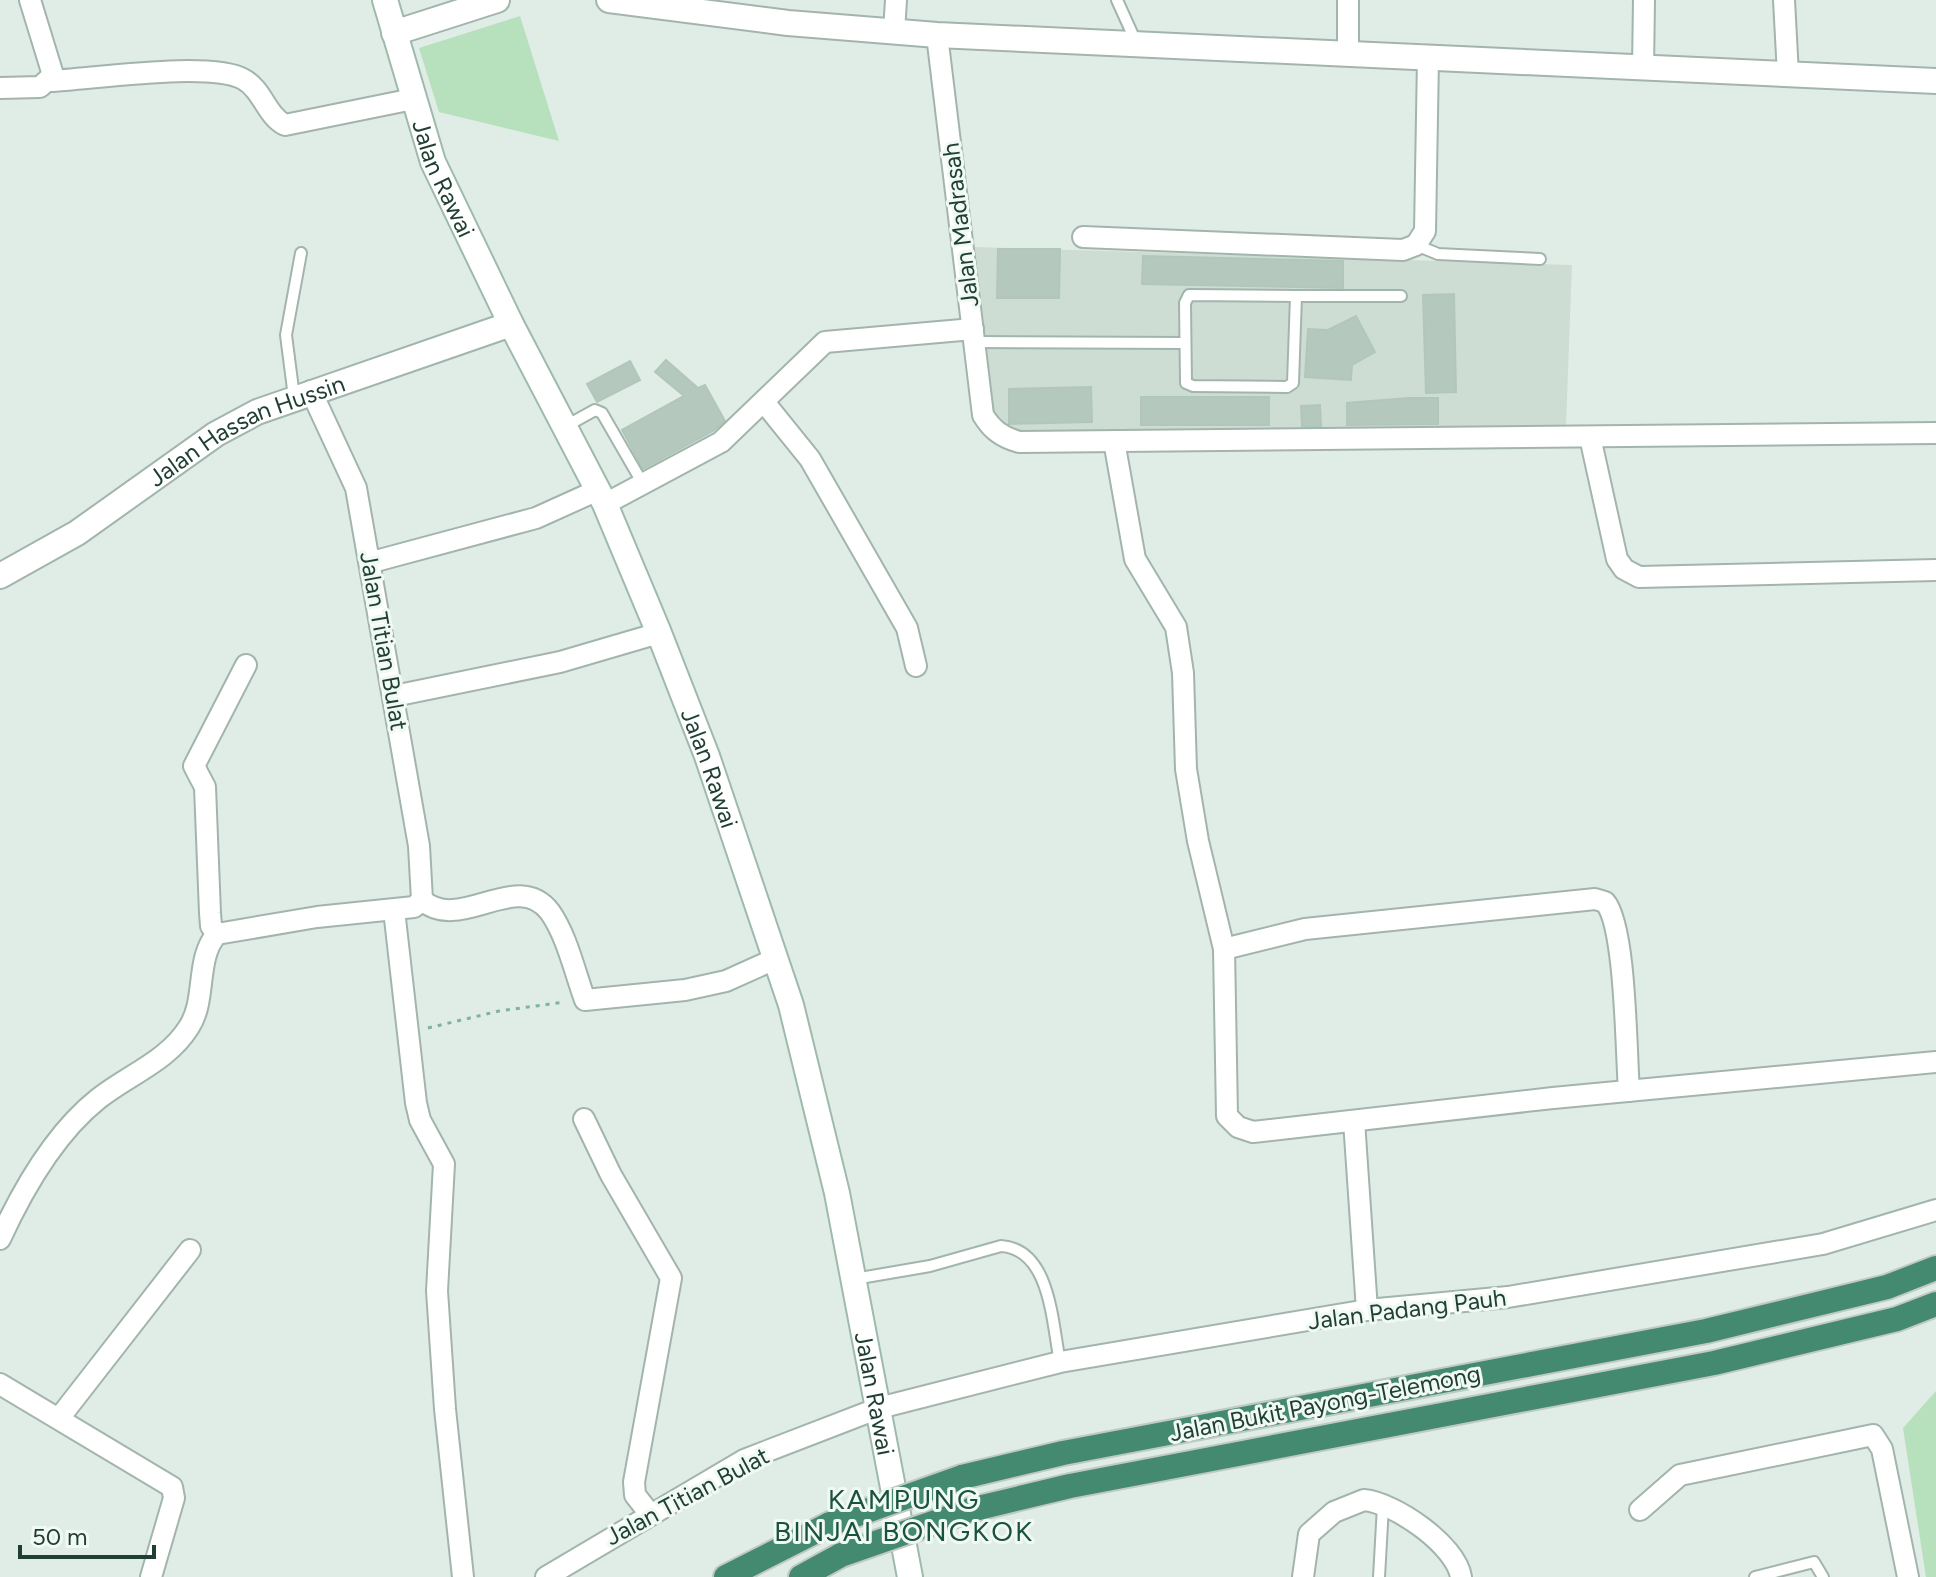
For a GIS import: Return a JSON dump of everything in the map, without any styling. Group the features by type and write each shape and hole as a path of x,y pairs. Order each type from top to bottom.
{"highway":[{"name":"Jalan Bukit Payong-Telemong","path":"726,1577 830,1524 962,1477 1063,1453 1706,1331 1887,1287 1936,1268"},
{"name":"Jalan Bukit Payong-Telemong","path":"801,1577 841,1555 970,1510 1070,1486 1714,1363 1897,1319 1936,1304"}],"street":[{"path":"30,0 52,70 45,84"},
{"name":"Jalan Rawai","path":"385,0 433,162 511,324 601,497 707,756 775,959 815,1099 854,1279 910,1577"},
{"path":"394,33 497,0"},
{"path":"609,0 788,23 937,35 1936,81"},
{"path":"894,31 896,0"},
{"path":"1348,0 1348,54"},
{"path":"1643,68 1644,0"},
{"path":"1784,0 1788,75"},
{"name":"Jalan Madrasah","path":"937,35 983,415 992,429 1019,442 1114,441"},
{"path":"1083,237 1403,250 1416,245 1425,231 1428,58"},
{"path":"0,88 171,73 228,74 255,88 276,118 285,125 413,99"},
{"name":"Jalan Hassan Hussin","path":"0,576 77,533 216,434 303,394 511,324"},
{"path":"372,562 536,518 643,484 721,442 825,342 974,335"},
{"name":"Jalan Titian Bulat","path":"303,394 356,488 372,562 419,846 422,900"},
{"path":"764,402 810,459 825,485 907,628 916,666"},
{"path":"1936,433 1114,441 1135,559 1176,627 1183,673 1186,769 1198,841 1224,949 1227,1116 1238,1127 1253,1132 1629,1091 1936,1062"},
{"path":"1590,437 1617,559 1631,574 1639,577 1936,570"},
{"path":"394,696 560,662 659,633"},
{"path":"217,934 211,926 205,787 194,766 246,665"},
{"path":"217,934 317,917 414,907 422,900 432,909 447,913 519,896 535,900 553,919 585,1000 699,987 726,981 775,959"},
{"path":"1224,949 1318,928 1595,899 1605,902 1615,921 1619,951 1629,1091"},
{"path":"394,910 420,1120 444,1164 437,1291 445,1409 463,1577"},
{"path":"0,1239 45,1157 75,1119 102,1095 170,1049 191,1025 209,948 217,934"},
{"path":"584,1119 611,1175 671,1278 634,1482 635,1495 650,1514"},
{"path":"1354,1121 1367,1310"},
{"name":"Jalan Padang Pauh","path":"879,1408 1060,1362 1367,1310 1508,1297 1823,1244 1936,1210"},
{"path":"60,1417 190,1250"},
{"path":"0,1384 60,1417 174,1490 151,1577"},
{"name":"Jalan Titian Bulat","path":"546,1577 744,1460 879,1408"},
{"path":"1640,1510 1680,1475 1859,1435 1873,1435 1882,1449 1908,1577"},
{"path":"1303,1577 1309,1534 1320,1522 1352,1502 1372,1501 1450,1550 1461,1577"}],"lane":[{"path":"1117,0 1138,46"},
{"path":"1416,245 1438,254 1540,259"},
{"path":"301,253 286,335 303,394"},
{"path":"1296,296 1295,379 1290,386 1193,386 1183,377 1185,299 1189,295 1401,296"},
{"path":"974,335 1184,343"},
{"path":"564,427 595,410 602,413 643,484"},
{"path":"854,1279 930,1266 1011,1246 1028,1256 1041,1273 1060,1362"},
{"path":"1379,1577 1383,1506"},
{"path":"1755,1577 1814,1562 1823,1577"}],"path":[{"path":"407,1029 434,1027 499,1011 585,1000"}],"shaded area":[{"path":"973,247 1572,265 1566,426 1021,432 999,422 993,411"}],"green space":[{"path":"520,16 559,141 439,112 419,48"},
{"path":"1936,1391 1936,1577 1926,1577 1903,1428"}],"building":[{"path":"998,249 1060,249 1059,298 997,298"},
{"path":"1143,256 1343,261 1343,288 1142,284"},
{"path":"1454,294 1456,392 1426,393 1423,295"},
{"path":"1356,316 1375,352 1352,365 1351,380 1305,377 1308,329 1328,330"},
{"path":"666,360 698,388 705,385 725,421 713,431 643,469 622,430 684,396 655,372"},
{"path":"630,361 640,380 597,402 587,384"},
{"path":"1091,387 1092,422 1009,424 1009,389"},
{"path":"1141,397 1269,397 1269,425 1141,425"},
{"path":"1438,398 1438,424 1347,425 1347,403"},
{"path":"1320,405 1321,426 1302,426 1301,406"}],"district":[{"name":"KAMPUNG BINJAI BONGKOK","path":"904,1515"}]}
